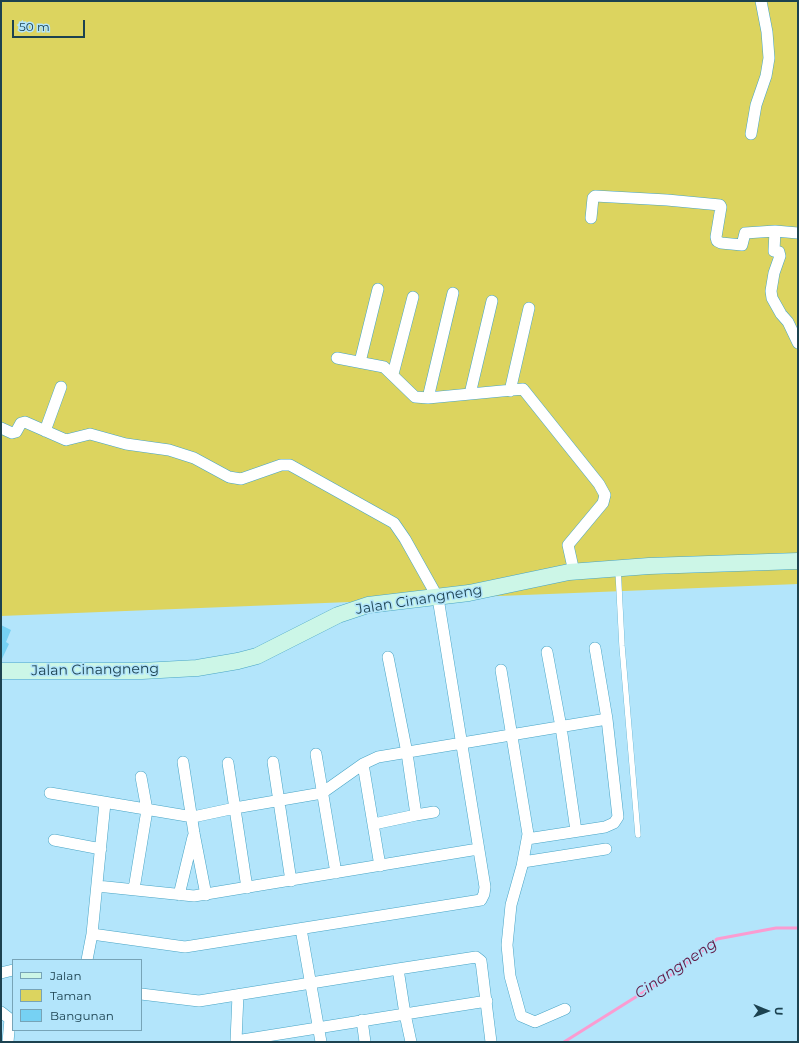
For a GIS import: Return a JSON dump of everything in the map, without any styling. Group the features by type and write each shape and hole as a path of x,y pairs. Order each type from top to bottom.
{"street":[{"path":"751,134 756,105 766,76 769,58 767,32 761,1"},
{"path":"591,218 593,198 596,196 667,200 720,205 721,207 716,237 717,241 721,243 740,246 745,233 776,231 798,233"},
{"path":"776,231 774,251 780,254 774,273 771,291 772,298 781,314 788,322 798,343"},
{"path":"360,362 378,289"},
{"path":"428,398 453,293"},
{"path":"393,374 413,297"},
{"path":"470,394 492,301"},
{"path":"510,391 529,308"},
{"path":"337,358 384,367 393,374 415,397 428,398 523,389 600,484 605,495 603,504 568,544 574,572"},
{"path":"45,431 61,388"},
{"path":"1,428 12,433 16,432 21,423 26,422 66,440 90,434 126,444 174,451 194,458 229,477 241,479 281,465 290,465 394,523 405,539 438,598 485,886 484,894 480,900 185,947 92,934"},
{"name":"Jalan Cinangneng","path":"1,671 142,671 197,668 257,656 317,625 351,610 368,605 438,598 574,572 649,566 798,561"},
{"path":"527,838 605,827 614,823 618,817 607,719 595,648"},
{"path":"547,652 561,727 576,831"},
{"path":"388,657 407,752 416,815"},
{"path":"502,670 513,735 527,838 523,862 511,905 507,945 510,976 521,1016 535,1022 565,1009"},
{"path":"50,793 193,817 322,793 364,764 378,757 607,719"},
{"path":"316,754 336,873"},
{"path":"183,762 193,817 194,833 206,895"},
{"path":"273,762 291,881"},
{"path":"228,763 247,888"},
{"path":"364,764 380,866"},
{"path":"134,889 147,810 141,777"},
{"path":"87,959 92,934 104,803"},
{"path":"374,824 434,812"},
{"path":"179,895 194,833"},
{"path":"54,840 100,849"},
{"path":"97,886 179,895 206,895 478,849"},
{"path":"523,862 606,849"},
{"path":"301,929 321,1042"},
{"path":"142,994 199,1001 310,982 476,957 481,961 491,1042"},
{"path":"398,969 411,1042"},
{"path":"1,973 12,970"},
{"path":"238,995 236,1041 267,1039 318,1027 487,1001"},
{"path":"1,1012 10,1018 8,1042"},
{"path":"362,1020 365,1042"}],"lane":[{"path":"618,569 622,646 638,835"}],"green space":[{"path":"1,1 798,1 798,584 1,616"}],"building":[{"path":"1,625 11,630 6,642 9,644 1,661"}],"waterway":[{"name":"Cinangneng","path":"564,1042 674,973 717,939 776,928 798,928"}]}
